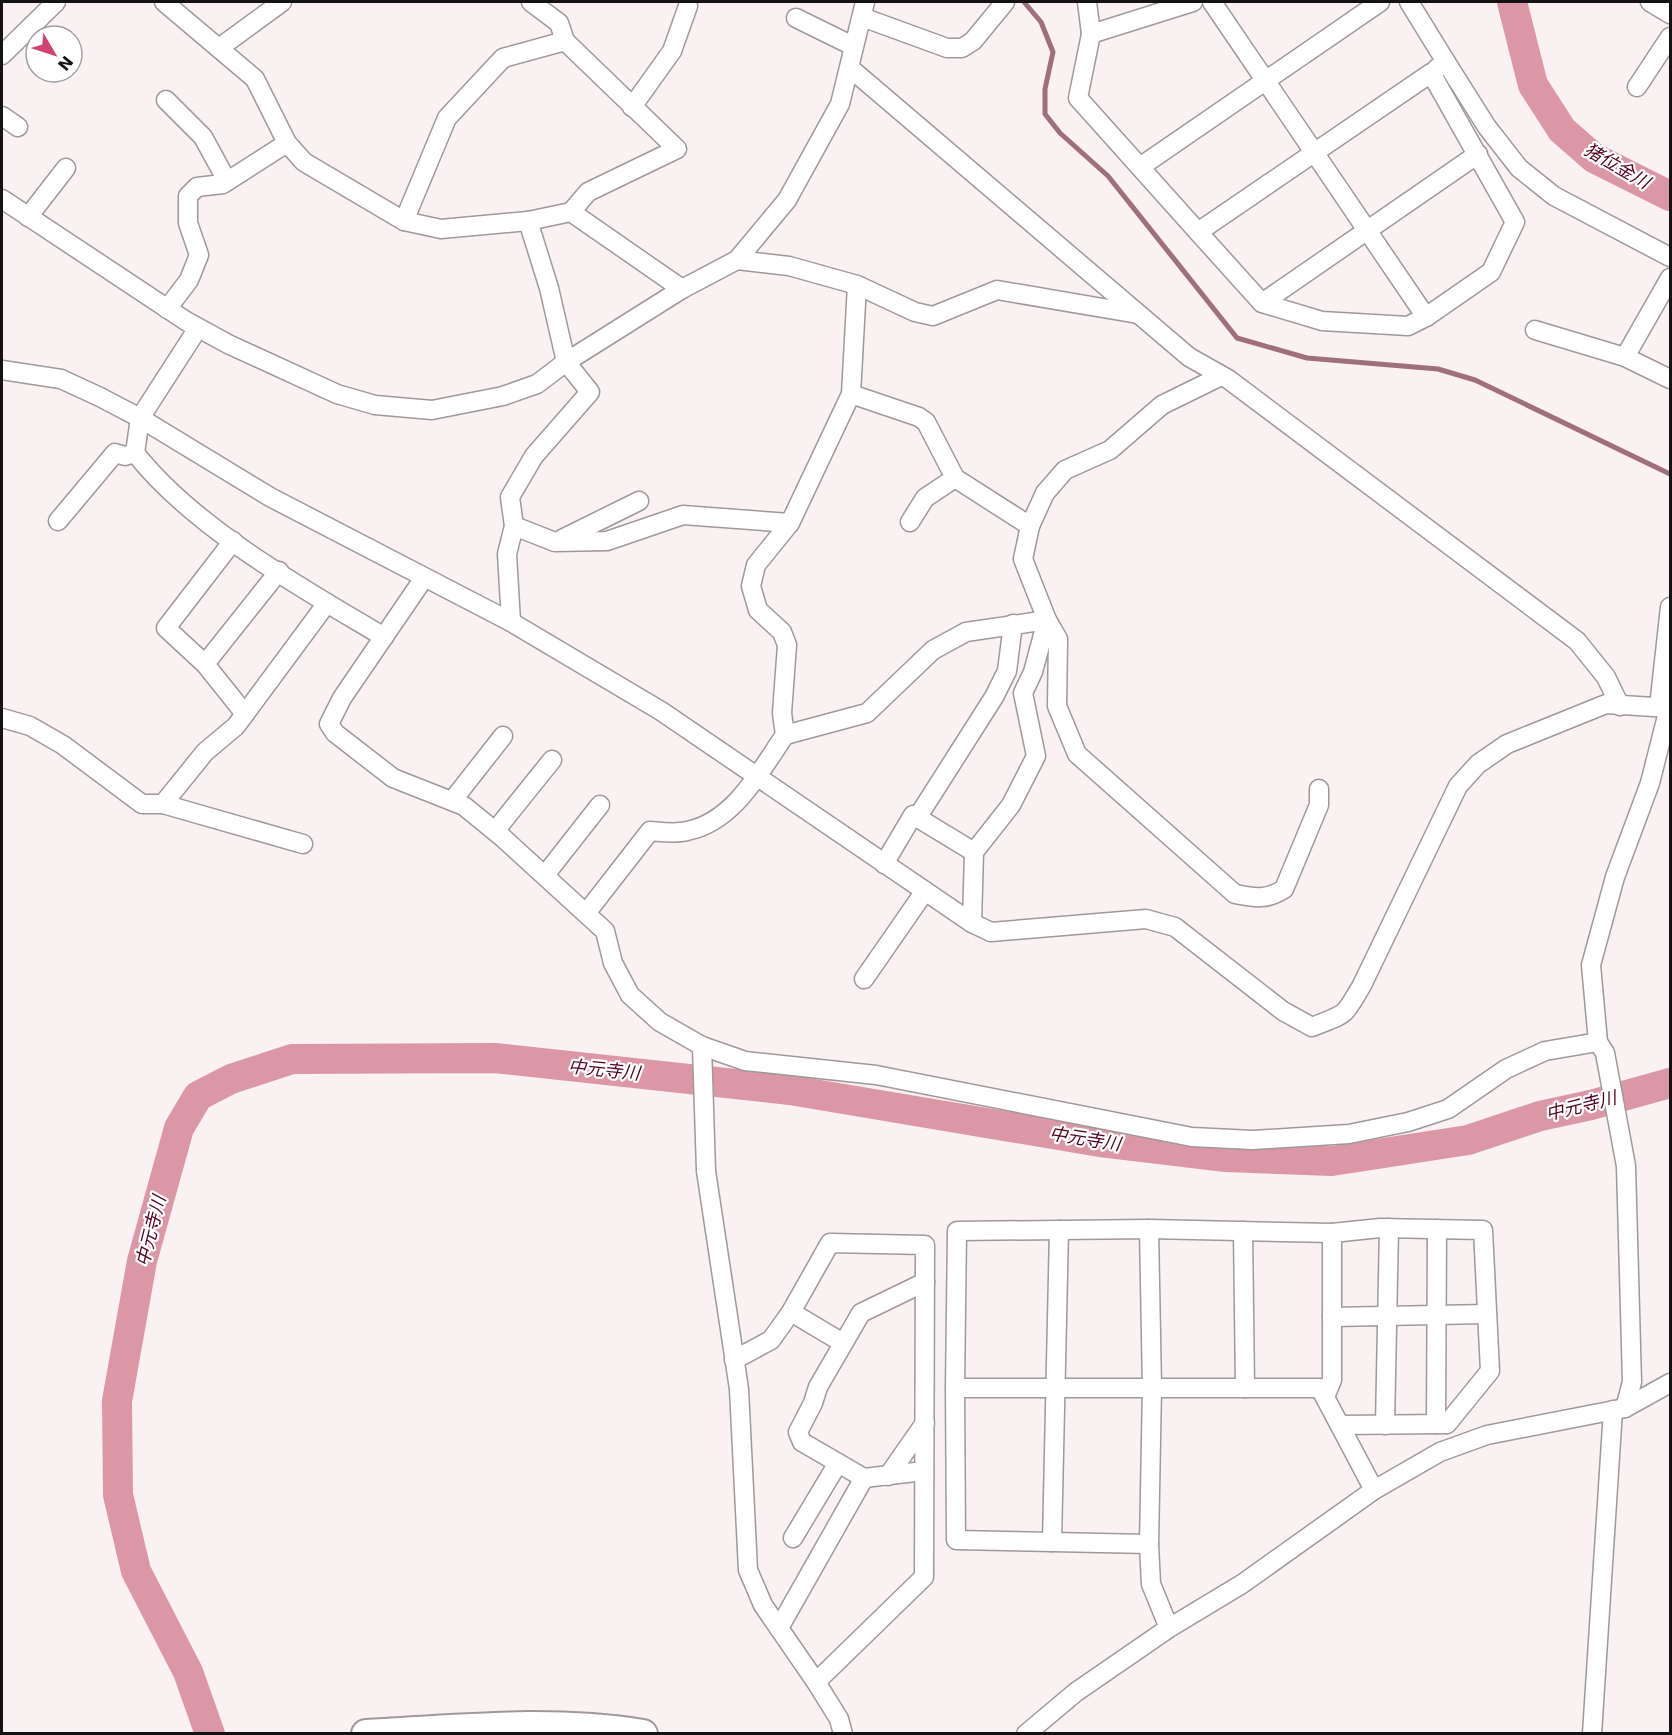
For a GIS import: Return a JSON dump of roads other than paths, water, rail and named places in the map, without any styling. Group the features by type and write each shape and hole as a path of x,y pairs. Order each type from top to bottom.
{"main road":[{"path":"366,1734 526,1725 605,1728 643,1734"}],"street":[{"path":"2,55 56,2"},
{"path":"164,2 255,80 287,143 304,162 404,221 441,229 528,221 571,212 588,192 677,149 565,41 559,23 531,2"},
{"path":"219,48 282,2"},
{"path":"2,199 198,328 336,394 405,409 432,410 503,396 537,384 566,362 682,289 737,260 787,200 840,104 864,9 947,48 962,48 973,41 1005,2"},
{"path":"1087,2 1091,34 1078,98 1262,303 1322,321 1408,326 1426,317 1491,272 1515,222 1431,73"},
{"path":"1091,34 1193,2"},
{"path":"1212,2 1426,317"},
{"path":"1140,167 1380,2"},
{"path":"1409,2 1487,127 1518,168 1554,196 1671,257"},
{"path":"1650,2 1671,14"},
{"path":"632,107 672,51 688,6"},
{"path":"796,18 853,46"},
{"path":"1637,87 1671,37"},
{"path":"404,221 447,118 503,58 565,41"},
{"path":"1198,232 1446,62"},
{"path":"850,68 1189,357 1221,376 1577,641 1606,677 1620,706"},
{"path":"166,100 203,137 227,182"},
{"path":"2,116 18,127"},
{"path":"167,309 189,280 199,255 188,223 189,196 197,187 227,182 287,143"},
{"path":"1262,303 1478,154"},
{"path":"28,217 66,168"},
{"path":"571,212 682,289"},
{"path":"511,622 507,554 514,526 510,497 534,456 590,392 566,362 549,288 528,221"},
{"path":"737,260 789,266 858,285 915,312 933,316 997,290 1141,315"},
{"path":"1625,357 1671,278"},
{"path":"785,735 782,713 787,645 782,632 758,610 751,586 756,565 790,523 851,394 858,285"},
{"path":"198,328 140,418 135,453 156,480 233,541 327,603 384,637"},
{"path":"1535,330 1625,357 1671,380"},
{"path":"2,370 61,379 140,418 270,497 511,622 661,711 972,923 990,932 1019,932 1146,919 1175,927 1283,1011 1312,1027 1345,1014 1362,985 1458,786 1471,771 1507,744 1606,704 1666,708"},
{"path":"1221,376 1162,405 1110,450 1065,470 1045,493 1030,526 1023,559 1047,620 1058,639 1057,706 1077,754 1235,894 1260,899 1273,896 1284,889 1319,805 1319,789"},
{"path":"851,394 919,417 926,422 955,478 1030,526"},
{"path":"58,521 115,453 126,456 135,453"},
{"path":"910,522 925,498 955,478"},
{"path":"555,542 639,501"},
{"path":"514,526 555,542 607,541 683,515 790,523"},
{"path":"233,541 166,627 205,664 245,714"},
{"path":"205,664 279,571"},
{"path":"424,578 329,724 335,733 393,778 464,806 545,875 604,931 614,963 630,995 660,1022 702,1054 876,1075 1192,1137 1253,1140 1349,1134 1408,1122 1448,1109 1506,1069 1545,1051 1602,1048"},
{"path":"163,804 205,752 236,726 327,603"},
{"path":"1592,1734 1619,1409 1632,1382 1626,1166 1602,1048 1591,965 1615,877 1650,783 1666,708 1671,607"},
{"path":"586,912 650,831 686,832 706,825 732,807 785,735 867,713 933,650 966,632 1047,620"},
{"path":"972,923 974,852 1011,805 1036,756 1023,693 1033,672 1047,620"},
{"path":"917,818 994,697 1007,671 1014,624"},
{"path":"2,718 30,726 63,745 142,804 163,804 303,843"},
{"path":"452,801 503,736"},
{"path":"495,831 552,760"},
{"path":"545,875 600,806"},
{"path":"884,864 913,815 974,852"},
{"path":"864,979 925,891"},
{"path":"702,1054 706,1171 739,1389 748,1570 763,1605 839,1719 843,1734"},
{"path":"1385,1425 1389,1228"},
{"path":"1149,1544 956,1540 957,1231 1149,1229 1332,1233 1389,1228 1483,1230 1490,1371 1441,1424 1340,1425"},
{"path":"1149,1229 1152,1388 1149,1544 1151,1584 1169,1628"},
{"path":"1437,1229 1436,1315 1441,1424 1462,1444"},
{"path":"1052,1542 1059,1230"},
{"path":"1243,1231 1245,1388"},
{"path":"1325,1396 1332,1380 1332,1233"},
{"path":"734,1360 771,1340 830,1243 925,1245 924,1577 816,1682"},
{"path":"956,1474 864,1478 802,1442 798,1432 813,1404 818,1387 861,1313 925,1278 957,1274"},
{"path":"790,1312 843,1343"},
{"path":"1332,1317 1487,1314"},
{"path":"1026,1734 1076,1692 1169,1628 1242,1584 1374,1490 1440,1452 1527,1425 1619,1409 1671,1383"},
{"path":"955,1388 1320,1388 1374,1490"},
{"path":"888,1476 925,1423"},
{"path":"793,1539 838,1463"},
{"path":"779,1628 864,1478"}],"waterway":[{"path":"1024,2 1041,22 1053,52 1045,89 1045,114 1060,133 1108,176 1237,338 1307,358 1438,369 1475,380 1670,474"},
{"name":"猪位金川","path":"1512,2 1533,85 1562,130 1594,158 1670,196"},
{"name":"中元寺川","path":"210,1734 188,1672 136,1571 118,1495 117,1401 142,1261 179,1128 198,1096 231,1079 292,1059 495,1058 790,1090 1100,1142 1226,1157 1332,1161 1468,1140 1540,1116 1591,1105 1670,1083"}]}
